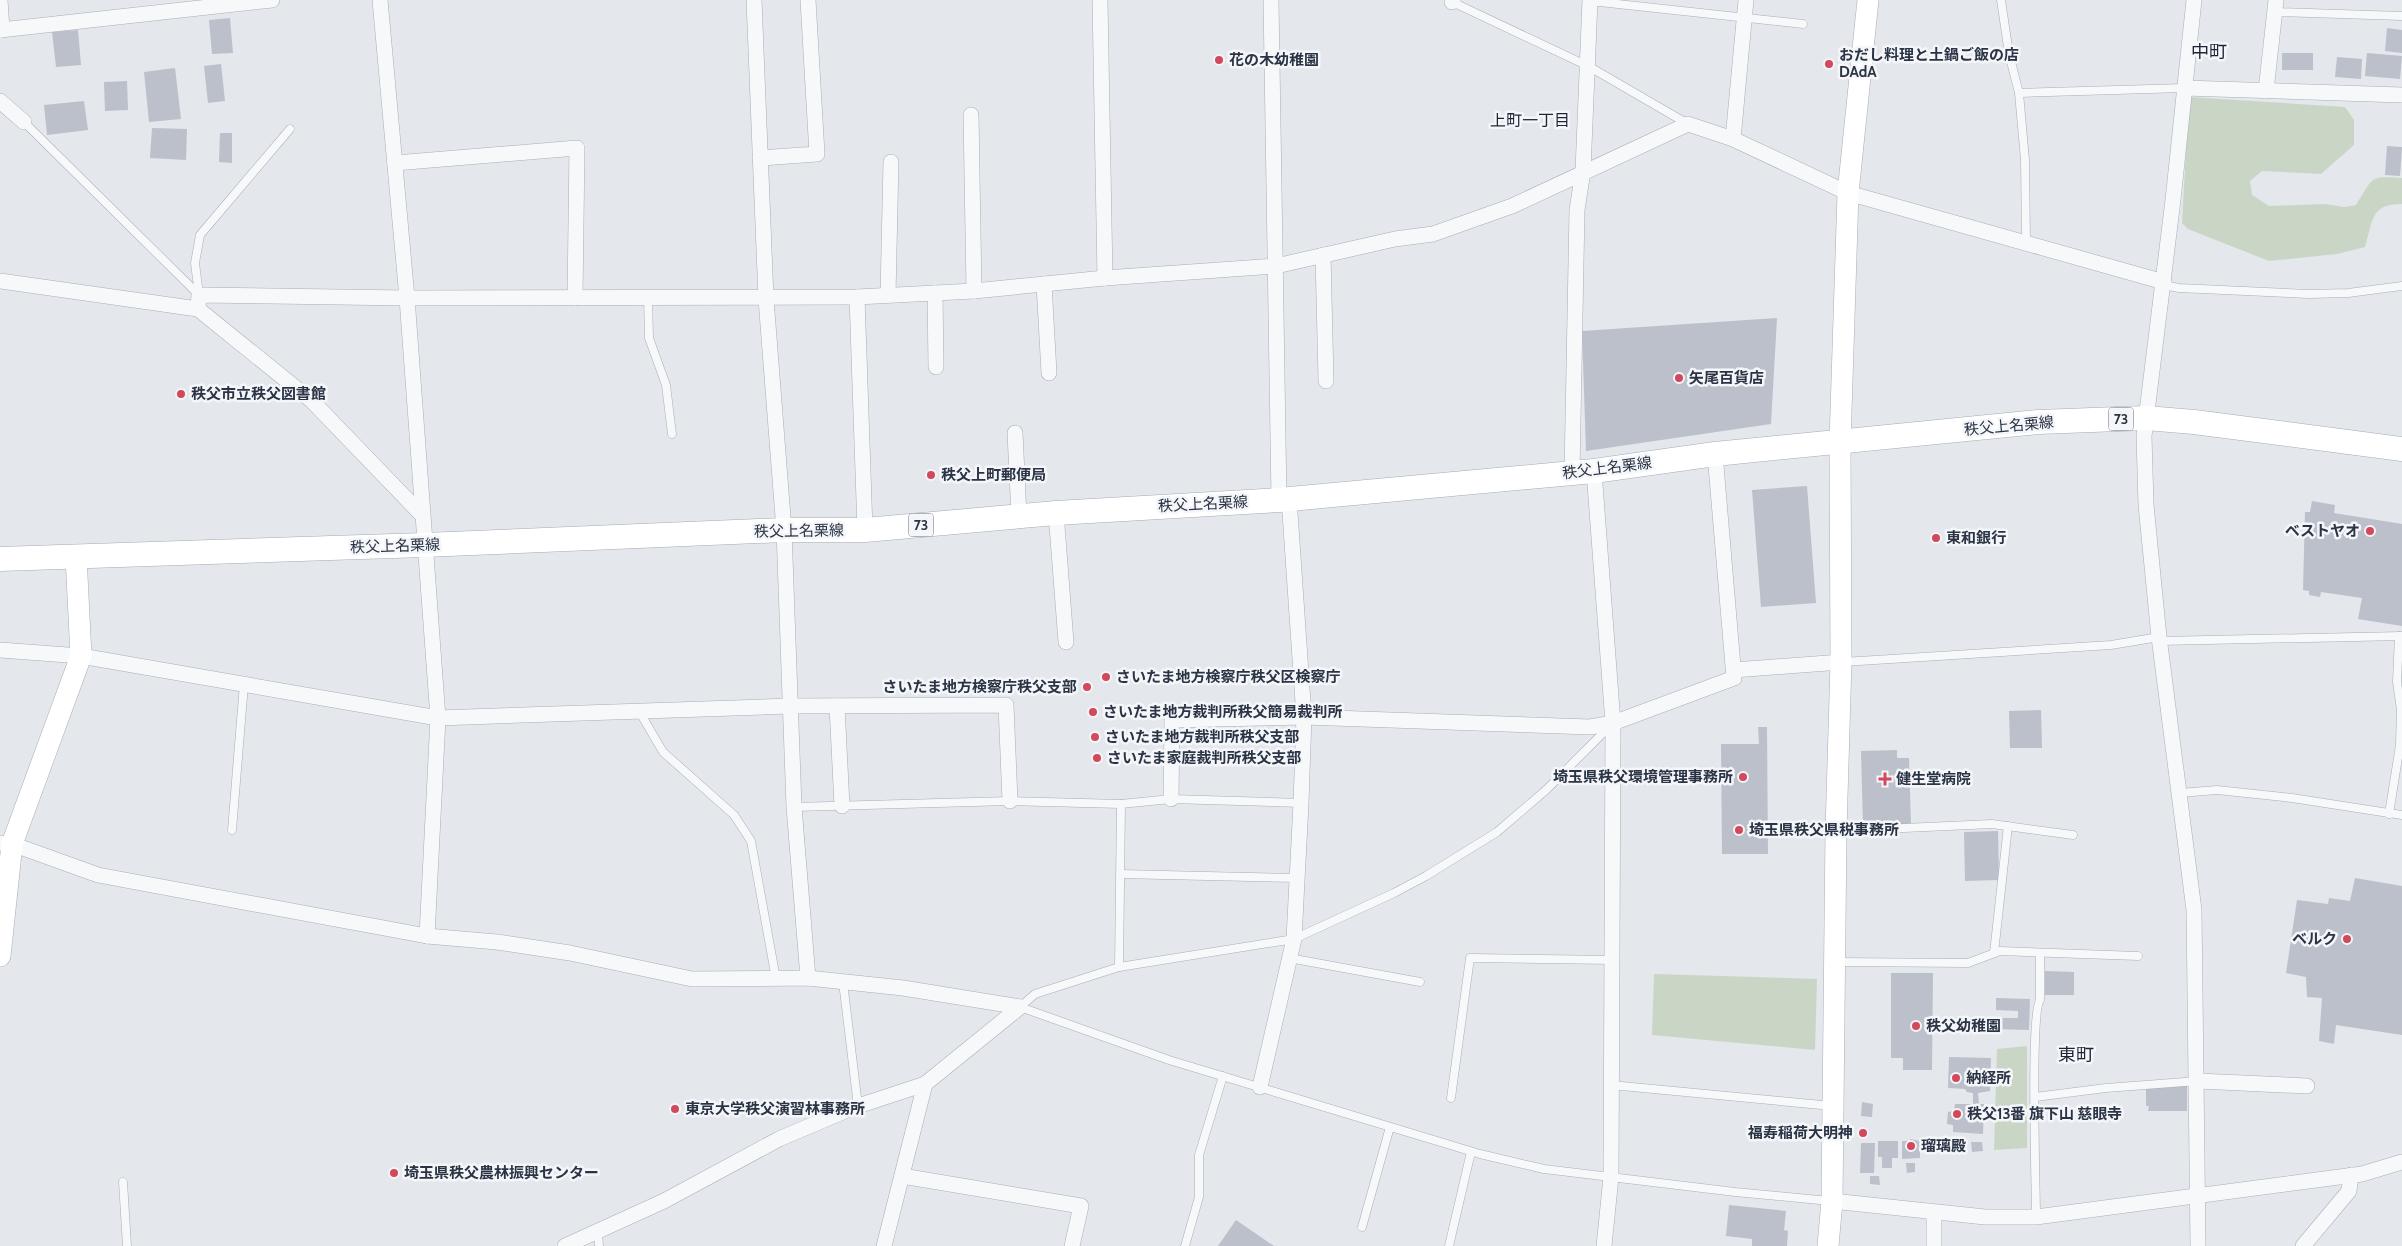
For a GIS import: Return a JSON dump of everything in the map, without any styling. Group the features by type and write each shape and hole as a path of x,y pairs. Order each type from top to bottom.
{"main road":[{"name":"秩父上名栗線","path":"0,559 424,545 784,530 865,530 1056,513 1284,499 1583,472 1715,454 2038,422 2146,418 2194,422 2402,449"}],"street":[{"path":"0,1 1,30 272,0"},
{"path":"380,0 407,298 438,718 427,936"},
{"path":"754,0 766,299 784,530 794,807 808,978"},
{"path":"760,158 817,154 808,0"},
{"path":"1100,0 1104,278"},
{"path":"1260,1087 1294,939 1304,717 1284,499 1276,266 1271,0"},
{"path":"1733,139 1746,0"},
{"path":"1828,1246 1832,1201 1836,831 1841,662 1840,443 1848,193 1868,0"},
{"path":"2194,0 2164,284 2144,439 2146,505 2159,639 2194,910 2198,1081 2198,1246"},
{"path":"1590,1 1583,170 1577,210 1583,472 1613,723 1611,1177 1604,1246"},
{"path":"2266,91 2275,6"},
{"path":"2184,88 2402,96"},
{"path":"0,101 24,122"},
{"path":"971,115 974,291"},
{"path":"0,281 199,302 407,298 766,299 974,291 1104,278 1276,266 1395,239 1433,234 1512,206 1583,170 1688,124 1733,139 1848,193 2164,284"},
{"path":"395,163 577,148 576,298"},
{"path":"888,295 891,162"},
{"path":"1323,255 1326,381"},
{"path":"1044,284 1049,374"},
{"path":"935,293 936,367"},
{"path":"857,297 865,530"},
{"path":"199,302 312,400 422,515"},
{"path":"1015,433 1018,516"},
{"path":"1171,800 1172,720 1304,717 1590,727 1613,723 1734,678 1715,454"},
{"path":"1056,513 1066,642"},
{"path":"0,956 6,843 81,656 76,556"},
{"path":"0,650 81,656 438,718 790,706 1006,705 1010,801"},
{"path":"1734,670 1841,662"},
{"path":"837,706 842,806"},
{"path":"6,843 98,875 427,936 497,942 570,953 692,980 808,978 903,988 1020,1007"},
{"path":"566,1246 598,1239 779,1139 858,1106 925,1084 1020,1007"},
{"path":"2198,1081 2307,1086"},
{"path":"884,1246 925,1084"},
{"path":"1832,1201 1934,1213 2009,1219 2351,1175 2402,1162"},
{"path":"2303,1246 2349,1191 2351,1175"},
{"path":"902,1176 1082,1206 1072,1246"},
{"path":"1934,1213 1934,1246"}],"lane":[{"path":"0,1 7,0"},
{"path":"2001,0 2009,54 2019,93 2026,160 2026,243"},
{"path":"1451,1 1588,66 1688,124"},
{"path":"1590,1 1803,24"},
{"path":"2275,6 2402,16"},
{"path":"2019,93 2184,88"},
{"path":"24,122 199,302"},
{"path":"199,302 195,262 200,235 290,129"},
{"path":"2164,284 2179,288 2308,294 2348,293 2402,286"},
{"path":"648,298 650,338 666,384 672,434"},
{"path":"1841,662 2111,645 2159,639 2400,636 2397,682 2401,710 2400,744 2389,814"},
{"path":"232,830 244,684"},
{"path":"639,711 663,752 734,815 750,841 776,979"},
{"path":"1613,723 1546,790 1498,832 1402,889 1294,939 1119,967 1035,994 1020,1007 1169,1060 1471,1152 1544,1168 1832,1201"},
{"path":"2180,793 2217,790 2292,798 2402,815"},
{"path":"794,807 1010,801 1121,804 1171,800 1301,803"},
{"path":"1119,967 1121,804"},
{"path":"1836,831 1992,824 2073,835"},
{"path":"1994,953 2008,826"},
{"path":"1120,874 1297,878"},
{"path":"1834,962 1968,963 2000,951 2040,954 2138,956"},
{"path":"2036,1217 2035,1035 2037,1004 2040,1000 2040,954"},
{"path":"1289,958 1420,982"},
{"path":"1451,1098 1470,958 1612,960"},
{"path":"843,982 858,1106"},
{"path":"1185,1246 1199,1197 1199,1155 1224,1076"},
{"path":"2035,1097 2106,1088 2198,1081"},
{"path":"1612,1085 1832,1106"},
{"path":"1362,1227 1390,1127"},
{"path":"1449,1246 1471,1152"},
{"path":"123,1182 127,1246"}],"green space":[{"path":"2189,97 2345,107 2354,120 2354,145 2321,174 2262,171 2250,181 2252,195 2269,206 2325,204 2344,207 2356,205 2373,180 2383,177 2402,178 2402,204 2384,207 2378,211 2374,216 2365,247 2337,254 2269,261 2188,229 2182,223"},
{"path":"1654,974 1817,979 1815,1050 1652,1035"},
{"path":"2027,1046 2027,1148 1994,1150 1997,1049"}],"building":[{"path":"230,18 233,53 212,54 209,20"},
{"path":"2387,28 2402,30 2402,53 2385,51"},
{"path":"78,30 81,65 56,67 52,32"},
{"path":"2282,53 2313,53 2313,70 2282,70"},
{"path":"2367,53 2402,56 2400,79 2365,76"},
{"path":"2337,57 2362,59 2361,79 2335,77"},
{"path":"221,64 225,101 208,103 204,66"},
{"path":"175,68 181,119 149,122 144,72"},
{"path":"127,81 128,110 105,111 104,82"},
{"path":"84,101 88,130 47,135 44,105"},
{"path":"152,128 187,129 186,160 150,158"},
{"path":"220,133 232,133 232,163 219,162"},
{"path":"2387,146 2402,147 2400,176 2385,175"},
{"name":"矢尾百貨店","path":"1777,318 1771,424 1586,451 1582,331"},
{"path":"1807,486 1816,603 1761,607 1752,490"},
{"path":"2312,501 2335,505 2334,513 2402,524 2402,626 2358,619 2362,598 2321,592 2320,597 2309,595 2309,591 2303,590 2305,512 2310,512"},
{"path":"2041,710 2042,748 2010,748 2009,711"},
{"path":"1758,727 1767,727 1768,854 1722,854 1721,744 1759,744"},
{"path":"1897,750 1897,758 1909,758 1911,824 1863,825 1861,751"},
{"path":"1998,831 1999,880 1965,881 1964,832"},
{"name":"ベルク","path":"2355,878 2402,886 2402,1035 2336,1025 2334,1044 2319,1041 2322,998 2307,997 2306,977 2286,973 2297,900 2328,904 2329,898 2350,901"},
{"path":"2045,971 2074,972 2074,995 2045,995"},
{"path":"1891,973 1933,973 1932,1070 1903,1070 1903,1058 1891,1058"},
{"path":"1996,998 2030,999 2029,1030 1995,1029 1995,1018 2018,1018 2018,1011 1996,1010"},
{"path":"1949,1057 1991,1058 1990,1091 1978,1093 1979,1104 1984,1104 1983,1134 1953,1132 1953,1125 1947,1124 1948,1112 1954,1111 1955,1104 1973,1104 1973,1093 1967,1092 1965,1089 1948,1088"},
{"path":"2187,1085 2187,1111 2148,1111 2149,1106 2146,1106 2146,1087"},
{"path":"1862,1102 1873,1104 1872,1117 1861,1116"},
{"path":"1910,1139 1920,1141 1920,1158 1902,1159 1902,1141 1910,1141"},
{"path":"1878,1141 1898,1141 1898,1158 1892,1158 1892,1168 1882,1168 1882,1157 1878,1157"},
{"path":"1971,1142 1982,1142 1983,1151 1972,1152"},
{"path":"1861,1143 1875,1143 1874,1173 1860,1173"},
{"path":"1906,1163 1915,1163 1915,1172 1907,1173"},
{"path":"1870,1176 1879,1176 1880,1185 1870,1184"},
{"path":"1729,1205 1786,1211 1784,1230 1788,1231 1787,1246 1752,1246 1752,1239 1726,1236"},
{"path":"1236,1220 1274,1246 1218,1246"}],"place":[{"name":"花の木幼稚園","path":"1219,60"},
{"name":"おだし料理と土鍋ご飯の店 DAdA","path":"1829,64"},
{"name":"矢尾百貨店","path":"1679,378"},
{"name":"秩父市立秩父図書館","path":"181,394"},
{"name":"秩父上町郵便局","path":"931,475"},
{"name":"ベストヤオ","path":"2370,531"},
{"name":"東和銀行","path":"1936,538"},
{"name":"さいたま地方検察庁秩父区検察庁","path":"1106,677"},
{"name":"さいたま地方検察庁秩父支部","path":"1087,687"},
{"name":"さいたま地方裁判所秩父簡易裁判所","path":"1093,712"},
{"name":"さいたま地方裁判所秩父支部","path":"1095,737"},
{"name":"さいたま家庭裁判所秩父支部","path":"1097,758"},
{"name":"埼玉県秩父環境管理事務所","path":"1743,777"},
{"name":"健生堂病院","path":"1885,779"},
{"name":"埼玉県秩父県税事務所","path":"1739,830"},
{"name":"ベルク","path":"2347,939"},
{"name":"秩父幼稚園","path":"1916,1026"},
{"name":"納経所","path":"1956,1078"},
{"name":"東京大学秩父演習林事務所","path":"675,1109"},
{"name":"秩父13番 旗下山 慈眼寺","path":"1957,1114"},
{"name":"福寿稲荷大明神","path":"1863,1133"},
{"name":"瑠璃殿","path":"1911,1146"},
{"name":"埼玉県秩父農林振興センター","path":"394,1173"}],"district":[{"name":"中町","path":"2209,52"},
{"name":"上町一丁目","path":"1530,120"},
{"name":"東町","path":"2076,1055"}]}
